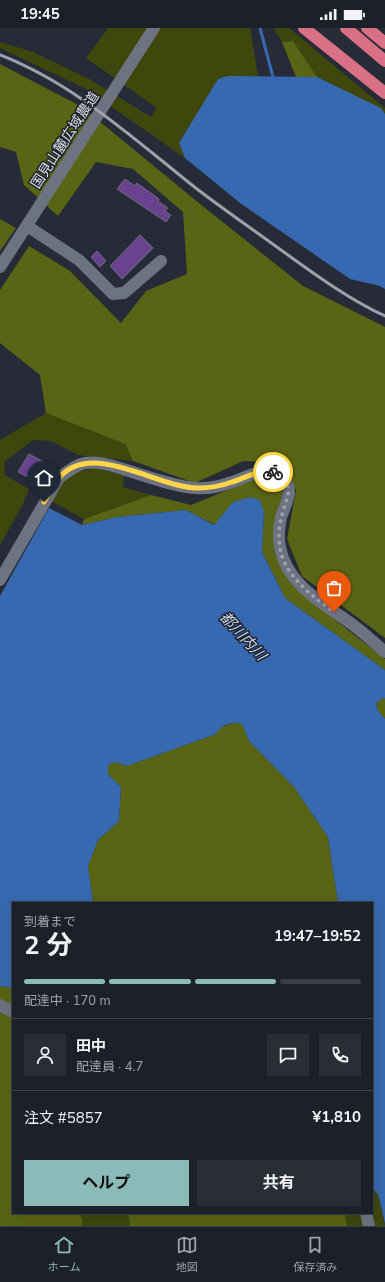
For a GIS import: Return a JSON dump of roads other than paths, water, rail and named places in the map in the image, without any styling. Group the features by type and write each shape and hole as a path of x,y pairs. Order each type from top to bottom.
{"highway":[{"path":"304,28 385,93"},
{"path":"346,28 385,61"},
{"path":"367,28 385,43"}],"street":[{"name":"国見山麓広域農道","path":"0,267 154,28"},
{"path":"27,226 79,260 113,294 124,293 161,261"},
{"path":"0,580 59,478 70,469 85,463 102,463 182,486 196,488 208,488 232,482 257,472 271,471 286,480 289,490 281,518 279,532 280,547 283,559 296,579 311,595 357,628 385,652"},
{"path":"0,1005 12,1011"},
{"path":"366,1214 370,1226"}],"water":[{"path":"228,76 317,77 381,108 385,114 385,289 380,286 350,279 240,203 185,158 179,143 218,79"},
{"name":"都川内川","path":"251,497 260,500 264,512 262,552 285,598 385,670 385,699 383,698 376,703 378,711 385,719 385,1224 378,1194 373,1189 373,902 338,902 328,837 294,787 249,741 242,724 227,724 216,734 127,766 115,762 108,765 108,774 121,787 119,821 98,840 88,866 93,902 12,902 12,988 0,986 0,596 49,508 82,525 117,517 186,510 214,525 233,502"}],"waterway":[{"path":"260,28 273,77 276,80"}],"railway":[{"path":"0,55 54,81 79,97 103,114 208,198 323,280 347,296 385,316"}]}
